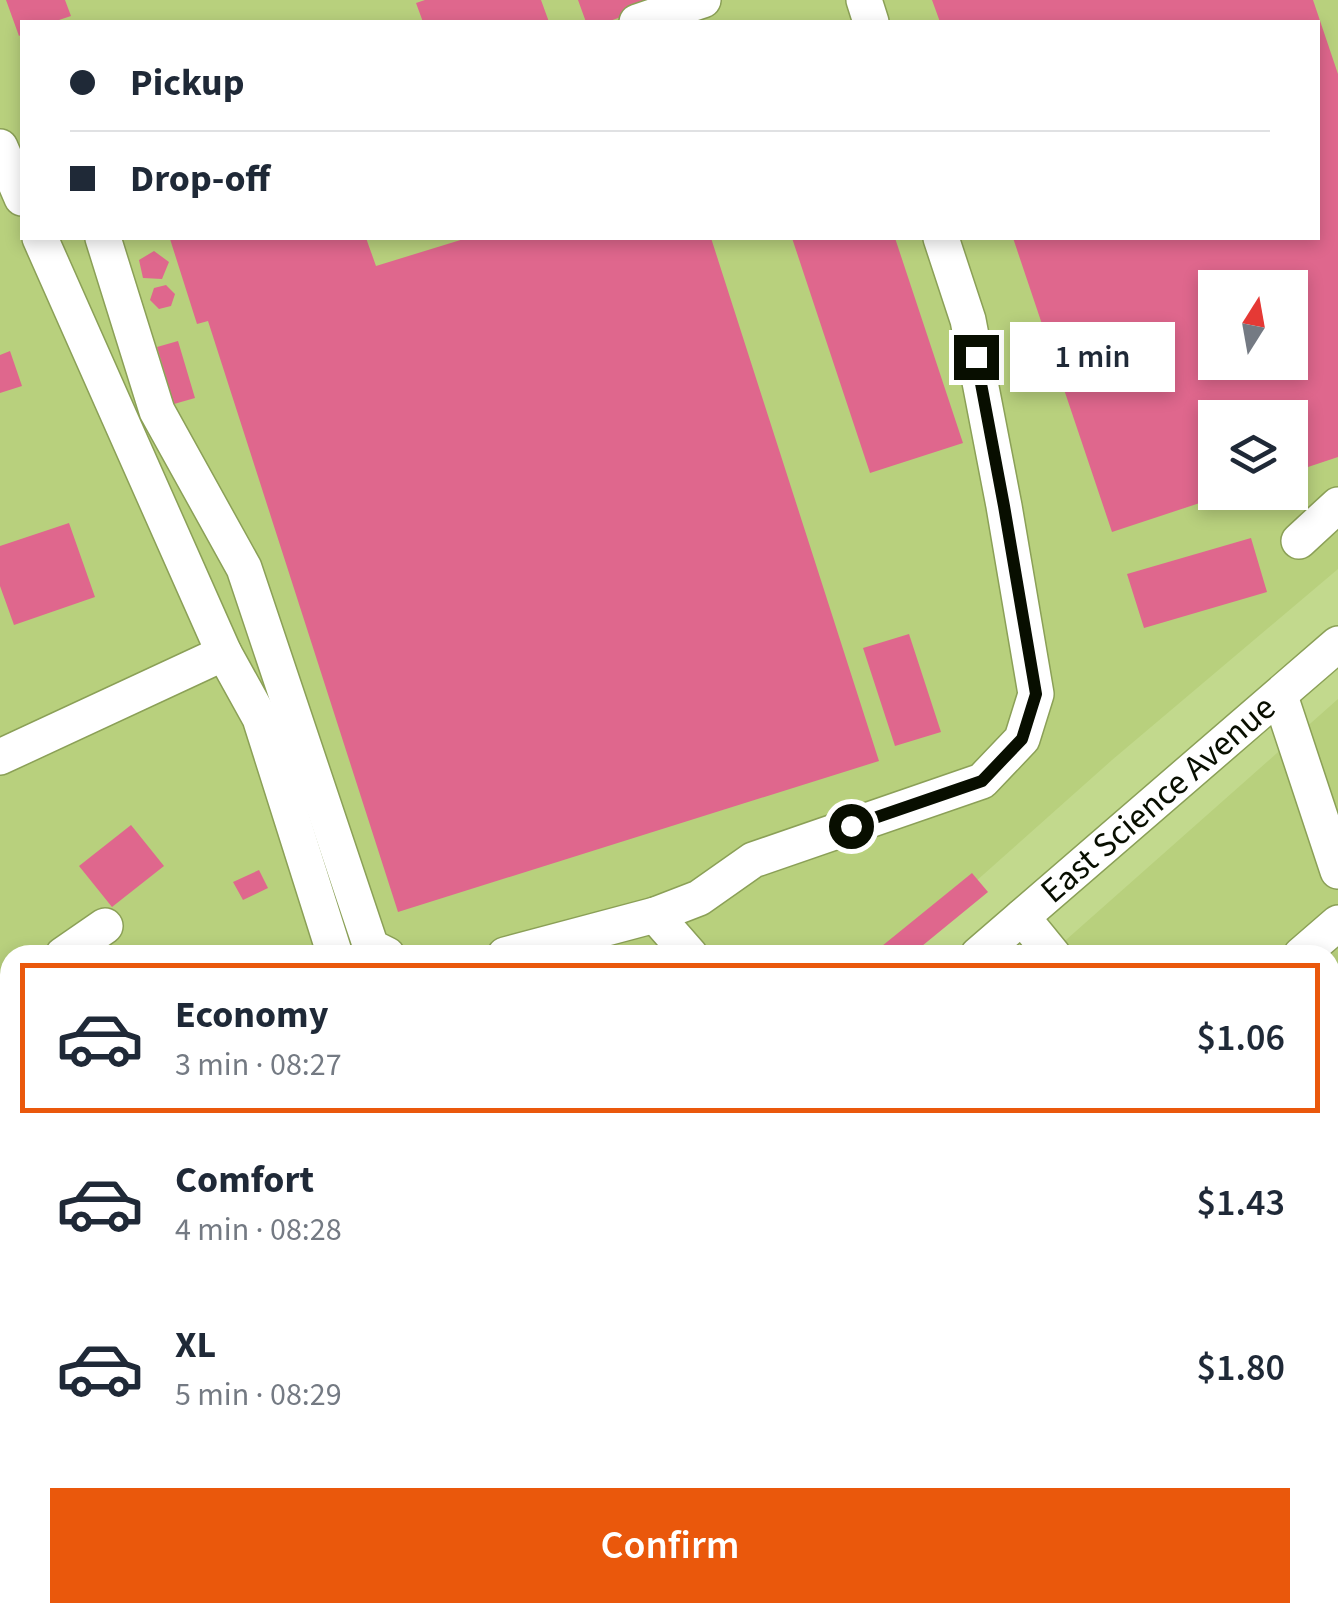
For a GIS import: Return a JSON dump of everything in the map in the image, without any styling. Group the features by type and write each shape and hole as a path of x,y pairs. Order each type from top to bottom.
{"street":[{"path":"643,20 702,0"},
{"path":"0,147 20,193"},
{"path":"41,240 224,653 260,718 332,945"},
{"path":"104,240 157,411 244,568 370,945"},
{"path":"543,945 656,915 700,898 753,860 982,781 1022,739 1036,694 968,320 943,240"},
{"path":"1298,540 1338,505"},
{"name":"East Science Avenue","path":"990,945 1338,644"},
{"path":"0,757 224,653"},
{"path":"1280,696 1338,871"},
{"path":"656,915 682,945"},
{"path":"1022,917 1045,945"},
{"path":"1313,945 1338,923"},
{"path":"77,945 105,926"}],"shaded area":[{"path":"0,0 1338,0 1338,569 1112,760 904,945 0,945"},
{"path":"1338,699 1338,945 1060,945"}],"building":[{"path":"6,0 65,0 71,16 59,20 20,20 19,36"},
{"path":"541,0 548,20 422,20 416,3"},
{"path":"578,0 668,0 613,20 585,20"},
{"path":"932,0 1313,0 1320,20 939,20"},
{"path":"1320,21 1338,74 1338,457 1308,467 1308,400 1198,400 1198,504 1112,532 1014,240 1320,240"},
{"path":"170,240 367,240 376,266 460,240 712,240 879,761 398,912 208,321 197,324"},
{"path":"793,240 896,240 963,443 870,473"},
{"path":"154,251 169,262 162,279 143,278 139,260"},
{"path":"166,285 175,294 171,306 159,309 150,300 154,288"},
{"path":"178,341 195,398 174,404 157,347"},
{"path":"10,351 22,386 0,393 0,355"},
{"path":"69,523 95,597 14,625 0,586 0,546"},
{"path":"1251,538 1267,592 1144,628 1127,574"},
{"path":"909,634 941,732 895,746 863,648"},
{"path":"131,825 164,866 112,907 79,866"},
{"path":"259,870 268,888 243,900 233,882"},
{"path":"972,873 988,892 923,945 883,945"}],"route":[{"path":"851,826 982,781 1022,739 1036,694 976,357"}]}
